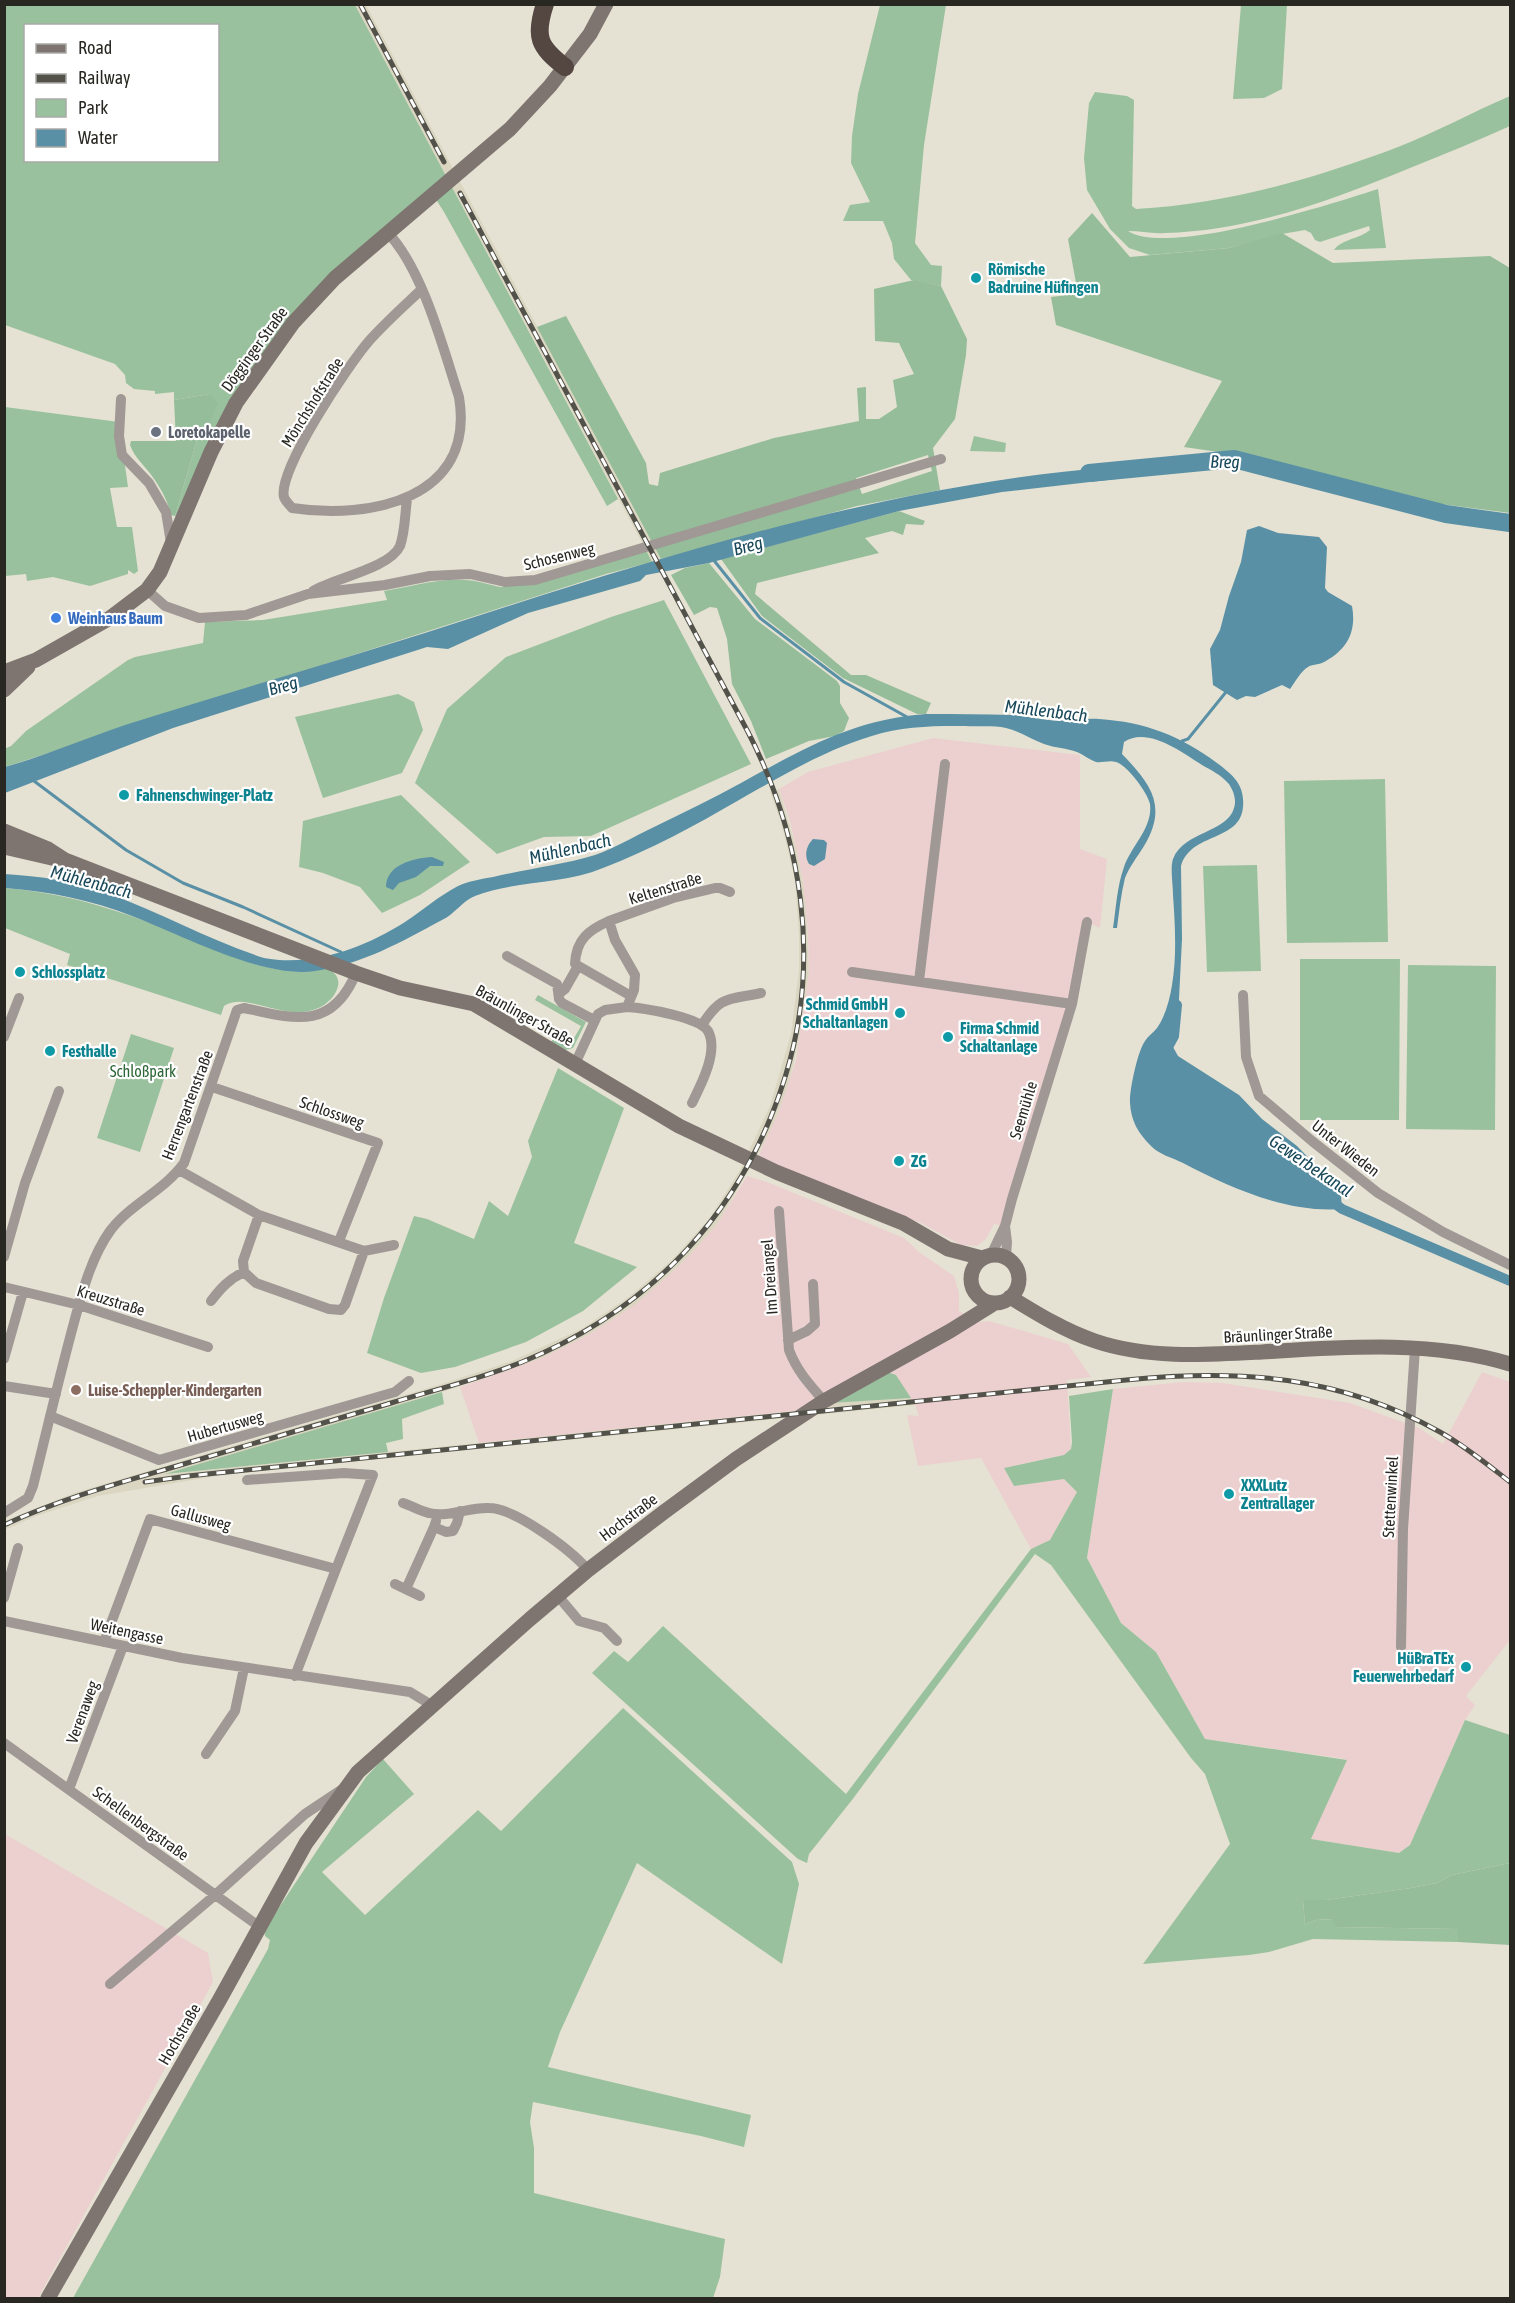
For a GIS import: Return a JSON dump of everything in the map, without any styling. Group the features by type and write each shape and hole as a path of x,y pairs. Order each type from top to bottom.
{"highway":[{"path":"545,4 538,32 540,43 548,54 565,67"}],"main road":[{"name":"Dögginger Straße","path":"4,672 36,660 110,618 147,590 160,572 236,403 310,303 510,129 565,67 590,34 606,4"},
{"name":"Dögginger Straße","path":"4,690 36,660"},
{"name":"Bräunlinger Straße","path":"4,831 48,849 65,860"},
{"name":"Bräunlinger Straße","path":"4,847 65,860 356,974 400,988 474,1004 679,1126 776,1172 903,1223 948,1249 971,1273"},
{"name":"Bräunlinger Straße","path":"948,1249 993,1257"},
{"path":"993,1257 1017,1269 1008,1295 983,1300 974,1292 971,1273 975,1265 993,1257"},
{"path":"967,1320 974,1292"},
{"name":"Bräunlinger Straße","path":"1008,1295 1095,1341 1162,1354 1210,1355 1327,1349 1415,1348 1472,1354 1510,1364"},
{"name":"Hochstraße","path":"48,2298 260,1927 306,1842 358,1772 588,1570 736,1459 824,1401 1008,1295"}],"street":[{"name":"Mönchshofstraße","path":"388,233 403,254 421,290 459,397 461,410 456,448 444,468 428,486 407,499 336,513 292,508 284,498 285,481 294,457 313,424 367,343 421,290"},
{"path":"121,399 119,436 122,455 149,483 166,512 172,546"},
{"name":"Schosenweg","path":"147,590 165,606 199,618 246,615 308,594 385,585 430,576 470,574 505,582 535,580 941,459"},
{"path":"308,594 324,585 383,562 393,555 400,545 407,499"},
{"path":"919,981 945,764"},
{"name":"Keltenstraße","path":"578,966 575,964 575,958 583,938 592,928 673,898 715,888 730,892"},
{"path":"609,921 615,940 635,975 629,1002"},
{"name":"Seemühle","path":"993,1257 1005,1226 1072,1004 1087,922"},
{"path":"507,957 557,984 559,999 562,1003 594,1020"},
{"path":"559,994 565,989 578,966 629,1002 702,1025 707,1029 710,1037 710,1059 692,1103"},
{"path":"852,972 1072,1004"},
{"name":"Herrengartenstraße","path":"4,1512 28,1498 33,1486 79,1305 93,1263 111,1229 179,1170 188,1154 237,1010 244,1008 289,1017 309,1017 327,1012 338,1005 356,974"},
{"path":"702,1025 720,1001 761,993"},
{"name":"Unter Wieden","path":"1243,995 1246,1057 1259,1096 1378,1193 1443,1232 1510,1265"},
{"path":"5,1033 19,998"},
{"path":"575,1064 594,1020 605,1010 629,1002"},
{"name":"Schlossweg","path":"212,1087 378,1143 339,1241"},
{"path":"4,1257 25,1183 59,1091"},
{"path":"179,1170 259,1215 364,1251 394,1245"},
{"name":"Im Dreiangel","path":"779,1211 788,1340 795,1365 802,1377 824,1401"},
{"path":"259,1215 243,1261 244,1272 256,1283 336,1311 341,1310 345,1305 364,1251"},
{"path":"211,1301 220,1288 244,1272"},
{"path":"788,1340 807,1331 815,1324 813,1284"},
{"name":"Kreuzstraße","path":"4,1287 79,1305 208,1347"},
{"path":"4,1359 23,1292"},
{"name":"Stettenwinkel","path":"1401,1647 1403,1529 1415,1348"},
{"name":"Hubertusweg","path":"50,1416 159,1460 395,1392 409,1381"},
{"path":"4,1386 56,1394"},
{"path":"247,1480 344,1473 373,1475 296,1676"},
{"path":"404,1503 429,1514 486,1507 508,1511 577,1557 588,1570"},
{"path":"434,1527 446,1532 453,1531 460,1511"},
{"path":"406,1589 439,1514"},
{"name":"Gallusweg","path":"104,1642 150,1519 336,1569"},
{"path":"4,1598 18,1548"},
{"path":"395,1584 420,1596"},
{"path":"558,1596 579,1621 604,1628 617,1641"},
{"name":"Weitengasse","path":"4,1621 244,1668 410,1692 433,1706"},
{"name":"Verenaweg","path":"69,1789 123,1646"},
{"path":"206,1754 235,1711 244,1668"},
{"name":"Schellenbergstraße","path":"4,1743 260,1927"},
{"name":"Hochstraße","path":"110,1984 214,1896 305,1814 344,1788"}],"shaded area":[{"path":"355,5 366,5 661,559 652,562"},
{"path":"933,738 1080,755 1080,849 1107,859 1100,928 1088,922 1072,1004 1005,1226 994,1224 986,1239 977,1246 961,1245 923,1224 794,1174 758,1157 779,1111 796,1060 809,972 803,880 790,821 779,789 808,772"},
{"path":"779,789 797,851 806,900 809,972 800,1035 788,1087 770,1133 718,1223 699,1245 637,1304 588,1335 542,1358 442,1392 169,1474 794,1411 831,1403 911,1398 915,1405 228,1474 98,1496 36,1516 5,1530 5,1521 74,1493 512,1361 583,1328 630,1296 672,1260 710,1218 740,1170 770,1106 791,1034 799,970 799,935 795,880 781,822 770,792"},
{"path":"747,1176 904,1238 919,1252 954,1276 959,1293 959,1311 979,1322 989,1321 1068,1344 1091,1377 1067,1380 1071,1449 1064,1455 1004,1468 1014,1486 1064,1479 1077,1492 1050,1540 1031,1549 981,1458 918,1466 907,1415 919,1416 915,1405 896,1375 831,1403 794,1411 479,1443 460,1387 542,1358 588,1335 636,1304 699,1245 718,1223"},
{"path":"1482,1372 1510,1382 1510,1640 1466,1696 1475,1705 1465,1720 1410,1845 1399,1853 1311,1839 1346,1759 1205,1739 1156,1652 1121,1623 1087,1558 1113,1389 1183,1382 1222,1383 1350,1403 1419,1428 1443,1444"},
{"path":"5,1834 208,1953 213,1982 38,2298 5,2298"}],"green space":[{"path":"5,5 355,5 618,499 607,506 430,190 286,321 178,517 175,516 199,433 206,430 210,394 174,400 174,392 155,394 155,391 134,389 126,383 125,375 115,364 5,325"},
{"path":"880,5 946,5 924,145 915,243 931,265 942,266 941,286 911,280 894,259 892,243 883,221 843,221 850,205 870,202 851,163 852,136 858,94"},
{"path":"1241,5 1287,5 1282,89 1264,98 1233,99"},
{"path":"1095,92 1127,96 1134,100 1132,206 1136,209 1203,202 1302,179 1398,147 1510,96 1510,126 1381,180 1290,212 1197,231 1160,233 1128,231 1148,237 1177,238 1212,233 1289,216 1378,189 1386,248 1334,250 1337,246 1370,230 1369,226 1320,242 1305,230 1229,248 1150,255 1129,248 1110,229 1087,190 1084,158 1089,103"},
{"path":"1092,213 1130,257 1229,248 1282,233 1333,263 1490,256 1510,268 1510,513 1433,503 1232,454 1184,447 1222,381 1056,325 1051,297 1078,294 1068,239"},
{"path":"914,280 941,286 967,339 955,419 933,448 940,490 857,506 661,559 537,327 566,316 646,463 649,484 658,486 660,473 774,438 859,421 857,388 866,387 866,419 879,419 897,407 893,380 914,374 899,343 875,341 874,289","holes":["928,455 932,471 862,494 856,478"]},
{"path":"210,394 218,403 206,430 199,433 175,516 171,515 166,499 132,449 131,441 176,441 174,400"},
{"path":"5,407 119,422 128,487 110,488 117,527 132,527 138,571 134,574 128,570 128,574 90,586 53,577 27,581 26,574 5,576"},
{"path":"974,436 1006,443 1005,452 970,451"},
{"path":"899,511 925,521 923,525 906,524 903,535 892,531 865,538 879,553 757,583 755,594 851,675 866,675 931,703 926,714 917,714 843,678 762,616 721,559"},
{"path":"646,550 652,562 606,574 5,767 4,749 11,746 26,731 128,660 203,643 205,622 263,620 387,600 384,591 445,580 469,580 501,587"},
{"path":"709,563 755,619 837,681 840,686 840,703 849,718 844,731 835,736 809,741 766,759 751,721 732,684 727,639 717,608 710,607 694,615 671,575 685,568"},
{"path":"664,600 751,764 591,836 544,837 497,854 415,783 447,709 506,657 611,617"},
{"path":"398,694 414,702 423,730 402,773 323,798 295,717"},
{"path":"1385,779 1388,942 1287,943 1284,781"},
{"path":"401,795 470,862 420,895 382,913 360,887 299,867 303,821"},
{"path":"1257,865 1261,971 1207,972 1203,866"},
{"path":"4,888 37,892 100,906 261,966 298,971 327,968 336,975 338,986 329,1001 311,1011 284,1011 245,1002 234,1002 224,1006 221,1015 67,965 70,954 5,928"},
{"path":"1300,959 1400,959 1399,1120 1300,1120"},
{"path":"1408,965 1496,966 1495,1130 1406,1129"},
{"path":"538,995 586,1022 573,1048 565,1050 551,1042 553,1039 569,1047 581,1026 535,1000"},
{"name":"Schloßpark","path":"131,1034 174,1048 140,1152 97,1138"},
{"path":"558,1068 624,1108 574,1243 637,1267 583,1311 526,1342 455,1367 421,1373 367,1353 414,1216 427,1219 474,1239 489,1201 508,1216 532,1157 528,1141"},
{"path":"887,1372 896,1375 911,1398 831,1403"},
{"path":"1113,1389 1087,1558 1121,1623 1156,1652 1205,1739 1347,1760 1311,1839 1399,1853 1410,1845 1465,1720 1510,1735 1510,1863 1452,1875 1437,1883 1411,1888 1326,1900 1303,1900 1305,1924 1316,1920 1333,1919 1335,1927 1459,1929 1458,1942 1313,1939 1269,1952 1249,1955 1143,1964 1230,1844 1205,1774 1051,1565 1035,1554 852,1800 809,1854 807,1863 798,1859 592,1673 614,1651 628,1662 663,1626 846,1794 1031,1549 1050,1540 1077,1492 1064,1479 1014,1486 1004,1468 1064,1455 1071,1449 1072,1442 1069,1396"},
{"path":"442,1392 444,1404 402,1419 403,1439 386,1443 388,1452 165,1474"},
{"path":"623,1708 792,1862 799,1884 782,1964 637,1863 560,2032 548,2067 751,2115 744,2147 533,2102 530,2122 534,2148 534,2193 725,2239 720,2277 713,2298 73,2298 268,1949 270,1940 265,1936 264,1930 366,1777 383,1759 414,1794 322,1872 365,1915 478,1810 501,1831"},
{"path":"1510,1863 1510,1945 1458,1942 1458,1929 1335,1927 1332,1919 1316,1920 1305,1924 1303,1900 1326,1900 1411,1888 1437,1883 1452,1875"}],"water":[{"path":"1112,467 1116,479 1002,492 899,511 709,563 646,575 640,581 528,613 448,649 427,647 173,728 5,793 5,767 141,720 681,553 852,509 938,491 1025,477"},
{"path":"1259,526 1278,533 1319,537 1327,547 1325,588 1352,606 1353,625 1348,640 1338,653 1322,663 1305,669 1290,689 1282,685 1255,697 1246,696 1237,700 1213,685 1210,649 1220,630 1241,562 1247,530"},
{"path":"926,714 1013,715 1044,720 1099,719 1132,723 1162,732 1190,745 1233,776 1240,787 1243,799 1240,818 1225,832 1194,847 1186,855 1181,866 1182,939 1178,1019 1172,1019 1170,1035 1179,1036 1173,1047 1178,1056 1239,1095 1262,1119 1297,1146 1337,1187 1341,1196 1342,1209 1300,1207 1240,1190 1158,1151 1142,1136 1134,1121 1130,1097 1137,1061 1142,1046 1162,1019 1174,974 1173,859 1186,843 1223,823 1230,816 1235,802 1228,783 1216,773 1175,748 1154,739 1133,738 1124,742 1122,754 1141,775 1153,796 1155,819 1144,846 1125,878 1117,928 1113,928 1122,874 1127,859 1145,829 1150,813 1150,804 1145,793 1121,764 1111,761 1096,762 1077,752 1044,744 1011,729 991,726 913,728 863,739 808,762 689,828 621,861 571,877 507,887 475,896 447,917 396,944 365,958 315,971 294,972 247,962 101,905 37,891 5,888 4,874 71,882 96,889 225,944 264,958 301,960 319,957 338,953 373,940 405,922 462,884 595,855 830,738 875,722"},
{"path":"813,839 824,840 827,843 825,859 814,866 807,861 806,854"},
{"path":"432,857 444,862 443,866 430,866 416,877 399,883 393,890 386,887 391,873 402,864"}],"waterway":[{"name":"Breg","path":"1089,473 1234,459 1446,514 1510,523"},
{"path":"712,558 760,618 844,682 907,717"},
{"name":"Mühlenbach","path":"1182,741 1188,739 1226,692"},
{"path":"34,781 126,850 183,883 243,907 341,952"},
{"name":"Gewerbekanal","path":"1168,1047 1174,1036 1177,1005"},
{"name":"Gewerbekanal","path":"1330,1200 1342,1209 1510,1281"}],"railway":[{"path":"360,4 444,162"},
{"path":"4,1525 46,1507 112,1485 490,1374 569,1340 612,1314 652,1283 687,1249 719,1211 746,1169 768,1123 786,1074 797,1031 804,943 793,856 782,814 767,772 748,732 460,193"},
{"path":"145,1482 1126,1380 1209,1375 1288,1380 1364,1398 1402,1413 1440,1432 1467,1449 1510,1482"}],"place":[{"name":"Römische Badruine Hüfingen","path":"976,278"},
{"name":"Loretokapelle","path":"156,432"},
{"name":"Weinhaus Baum","path":"56,618"},
{"name":"Fahnenschwinger-Platz","path":"124,795"},
{"name":"Schlossplatz","path":"20,972"},
{"name":"Schmid GmbH Schaltanlagen","path":"900,1013"},
{"name":"Firma Schmid Schaltanlage","path":"948,1037"},
{"name":"Festhalle","path":"50,1051"},
{"name":"ZG","path":"899,1161"},
{"name":"Luise-Scheppler-Kindergarten","path":"76,1390"},
{"name":"XXXLutz Zentrallager","path":"1229,1494"},
{"name":"HüBraTEx Feuerwehrbedarf","path":"1466,1667"}]}
